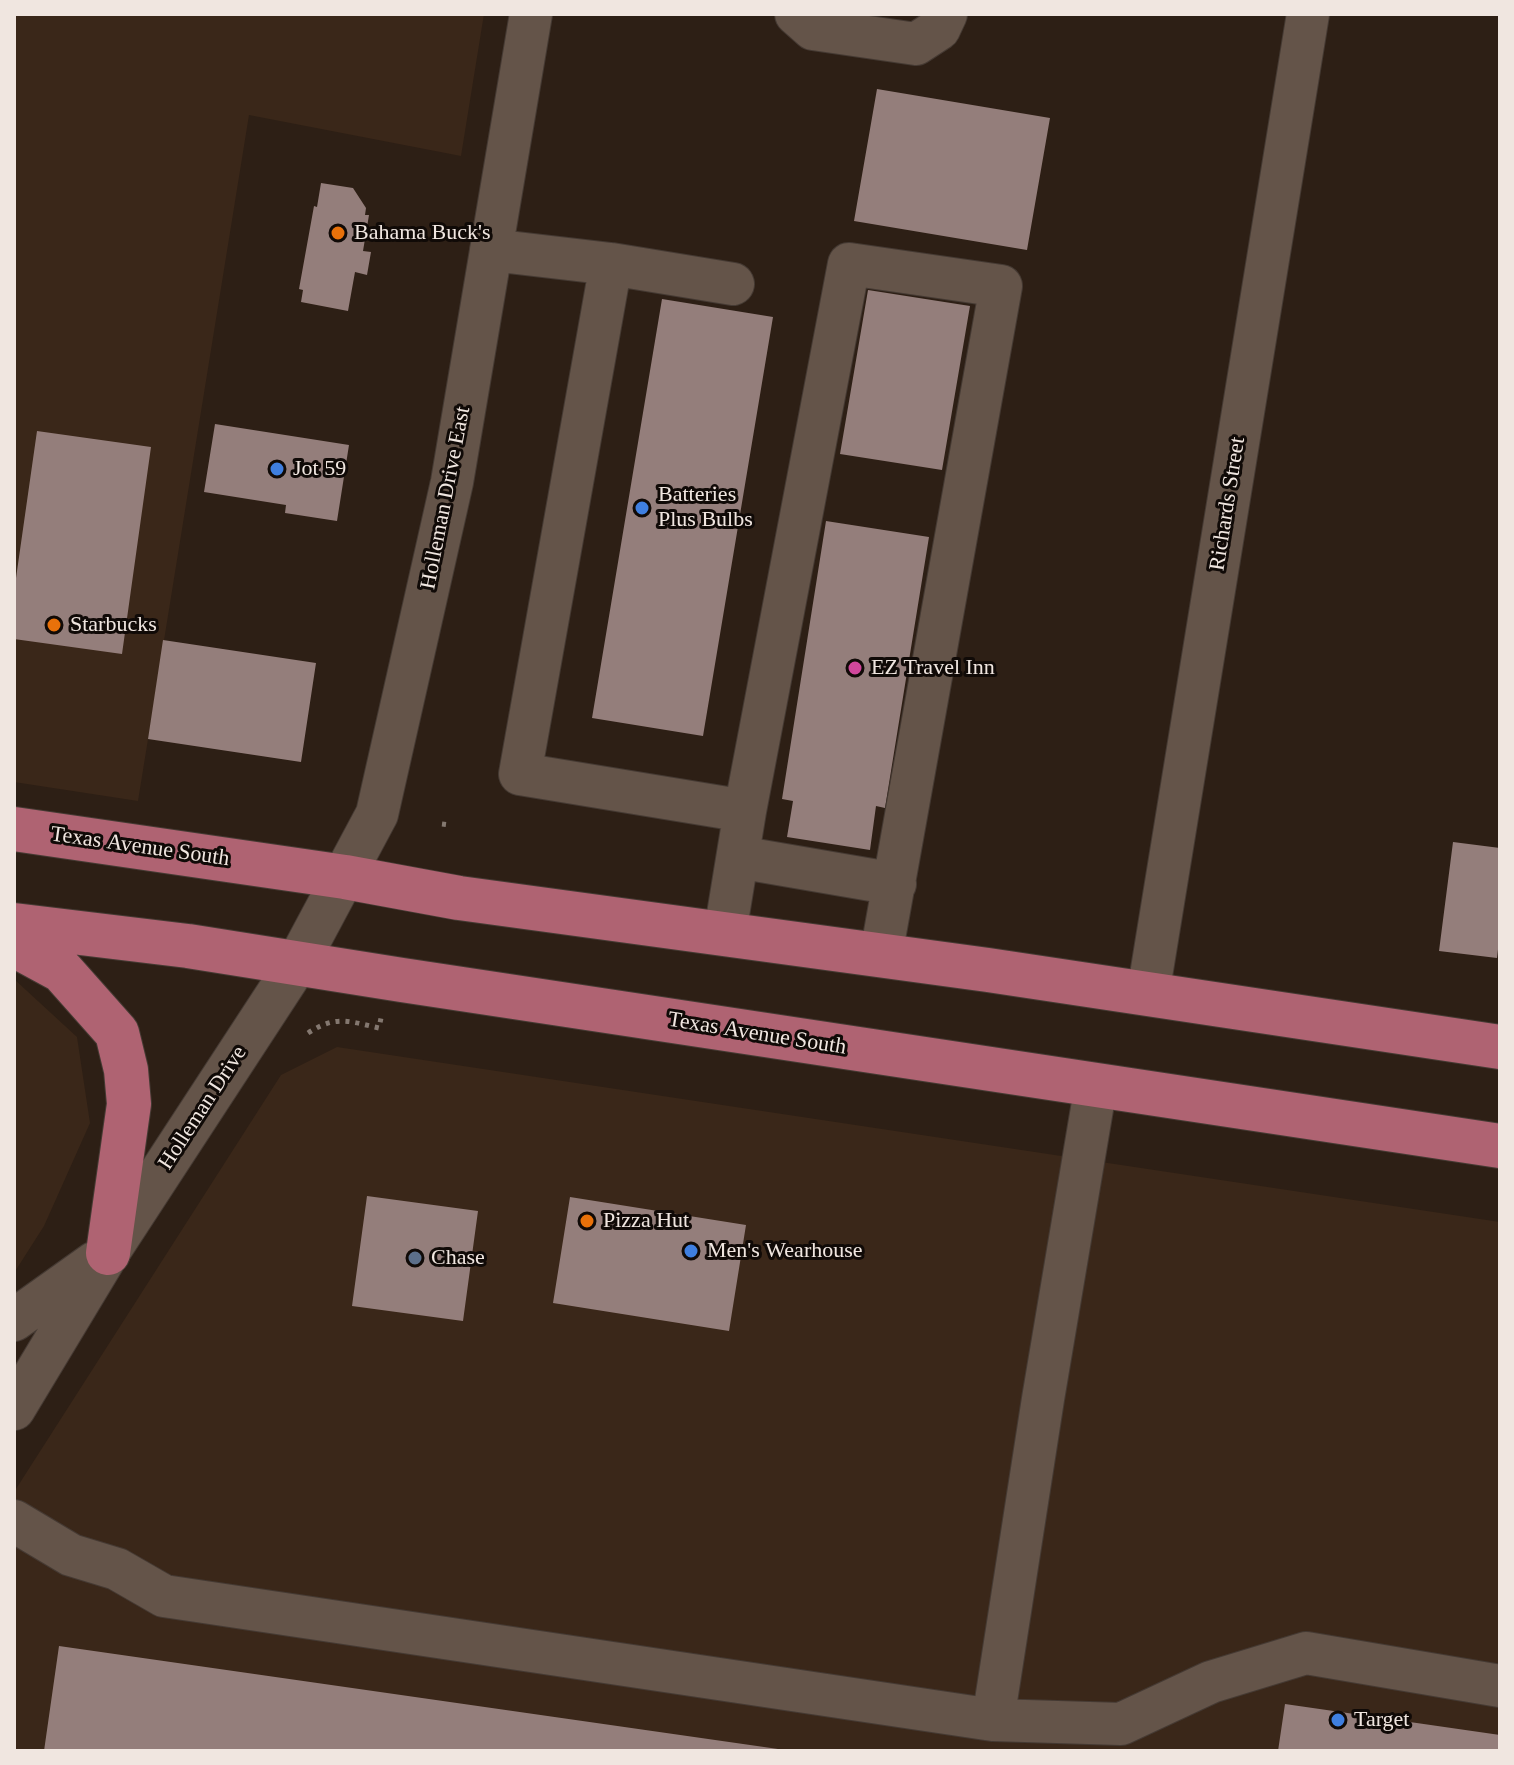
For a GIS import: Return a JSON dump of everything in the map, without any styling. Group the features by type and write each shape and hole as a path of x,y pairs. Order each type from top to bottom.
{"main road":[{"name":"Texas Avenue South","path":"14,829 345,877 459,898 881,955 1500,1047"},
{"name":"Texas Avenue South","path":"14,925 298,962 1500,1146"},
{"path":"14,945 62,971 117,1033 126,1070 129,1104 108,1253"}],"street":[{"name":"Holleman Drive East","path":"298,962 377,814 452,482 531,14"},
{"path":"796,14 813,29 916,44 939,29 946,14"},
{"name":"Richards Street","path":"1148,994 1308,14"},
{"path":"491,250 611,264 733,284"},
{"path":"611,264 520,774 745,811"},
{"path":"725,933 745,811 849,264 1001,286 881,955"},
{"path":"738,857 895,884"},
{"name":"Holleman Drive","path":"14,1409 108,1253 298,962"},
{"path":"993,1720 1096,1085"},
{"name":"Holleman Drive","path":"14,1320 108,1253"},
{"path":"14,1521 71,1555 117,1569 164,1596 993,1720 1121,1724 1211,1682 1306,1653 1500,1686"}],"path":[{"path":"442,824 450,825"},
{"path":"308,1033 323,1023 338,1019 379,1028 381,1018"}],"shaded area":[{"path":"14,14 484,14 461,156 249,115 138,801 14,782"},
{"path":"14,979 77,1037 90,1123 44,1226 14,1273"},
{"path":"337,1047 1500,1222 1500,1751 14,1751 14,1492 281,1075"}],"building":[{"path":"877,89 1050,118 1027,250 854,221"},
{"name":"Bahama Buck's","path":"321,183 353,188 366,208 365,215 369,215 363,251 371,252 367,275 355,272 348,311 301,302 303,290 299,289"},
{"path":"868,290 970,306 942,470 840,454"},
{"path":"662,299 773,317 703,736 592,718"},
{"name":"Jot 59","path":"215,424 349,445 337,521 285,513 286,505 204,492"},
{"path":"37,431 151,447 122,654 14,639 14,592"},
{"name":"EZ Travel Inn","path":"826,521 929,537 885,808 876,806 870,850 787,837 793,801 782,799"},
{"path":"163,640 316,663 301,762 148,739"},
{"path":"1453,842 1500,848 1497,958 1439,951"},
{"name":"Chase","path":"367,1196 478,1211 463,1321 352,1306"},
{"path":"570,1197 746,1225 729,1331 553,1303"},
{"path":"59,1646 778,1749 778,1751 44,1751"},
{"name":"Target","path":"1285,1704 1500,1735 1500,1751 1278,1751"}],"place":[{"name":"Bahama Buck's","path":"338,233"},
{"name":"Jot 59","path":"277,469"},
{"name":"Batteries Plus Bulbs","path":"642,508"},
{"name":"Starbucks","path":"54,625"},
{"name":"EZ Travel Inn","path":"855,668"},
{"name":"Pizza Hut","path":"587,1221"},
{"name":"Men's Wearhouse","path":"691,1251"},
{"name":"Chase","path":"415,1258"},
{"name":"Target","path":"1338,1720"}]}
